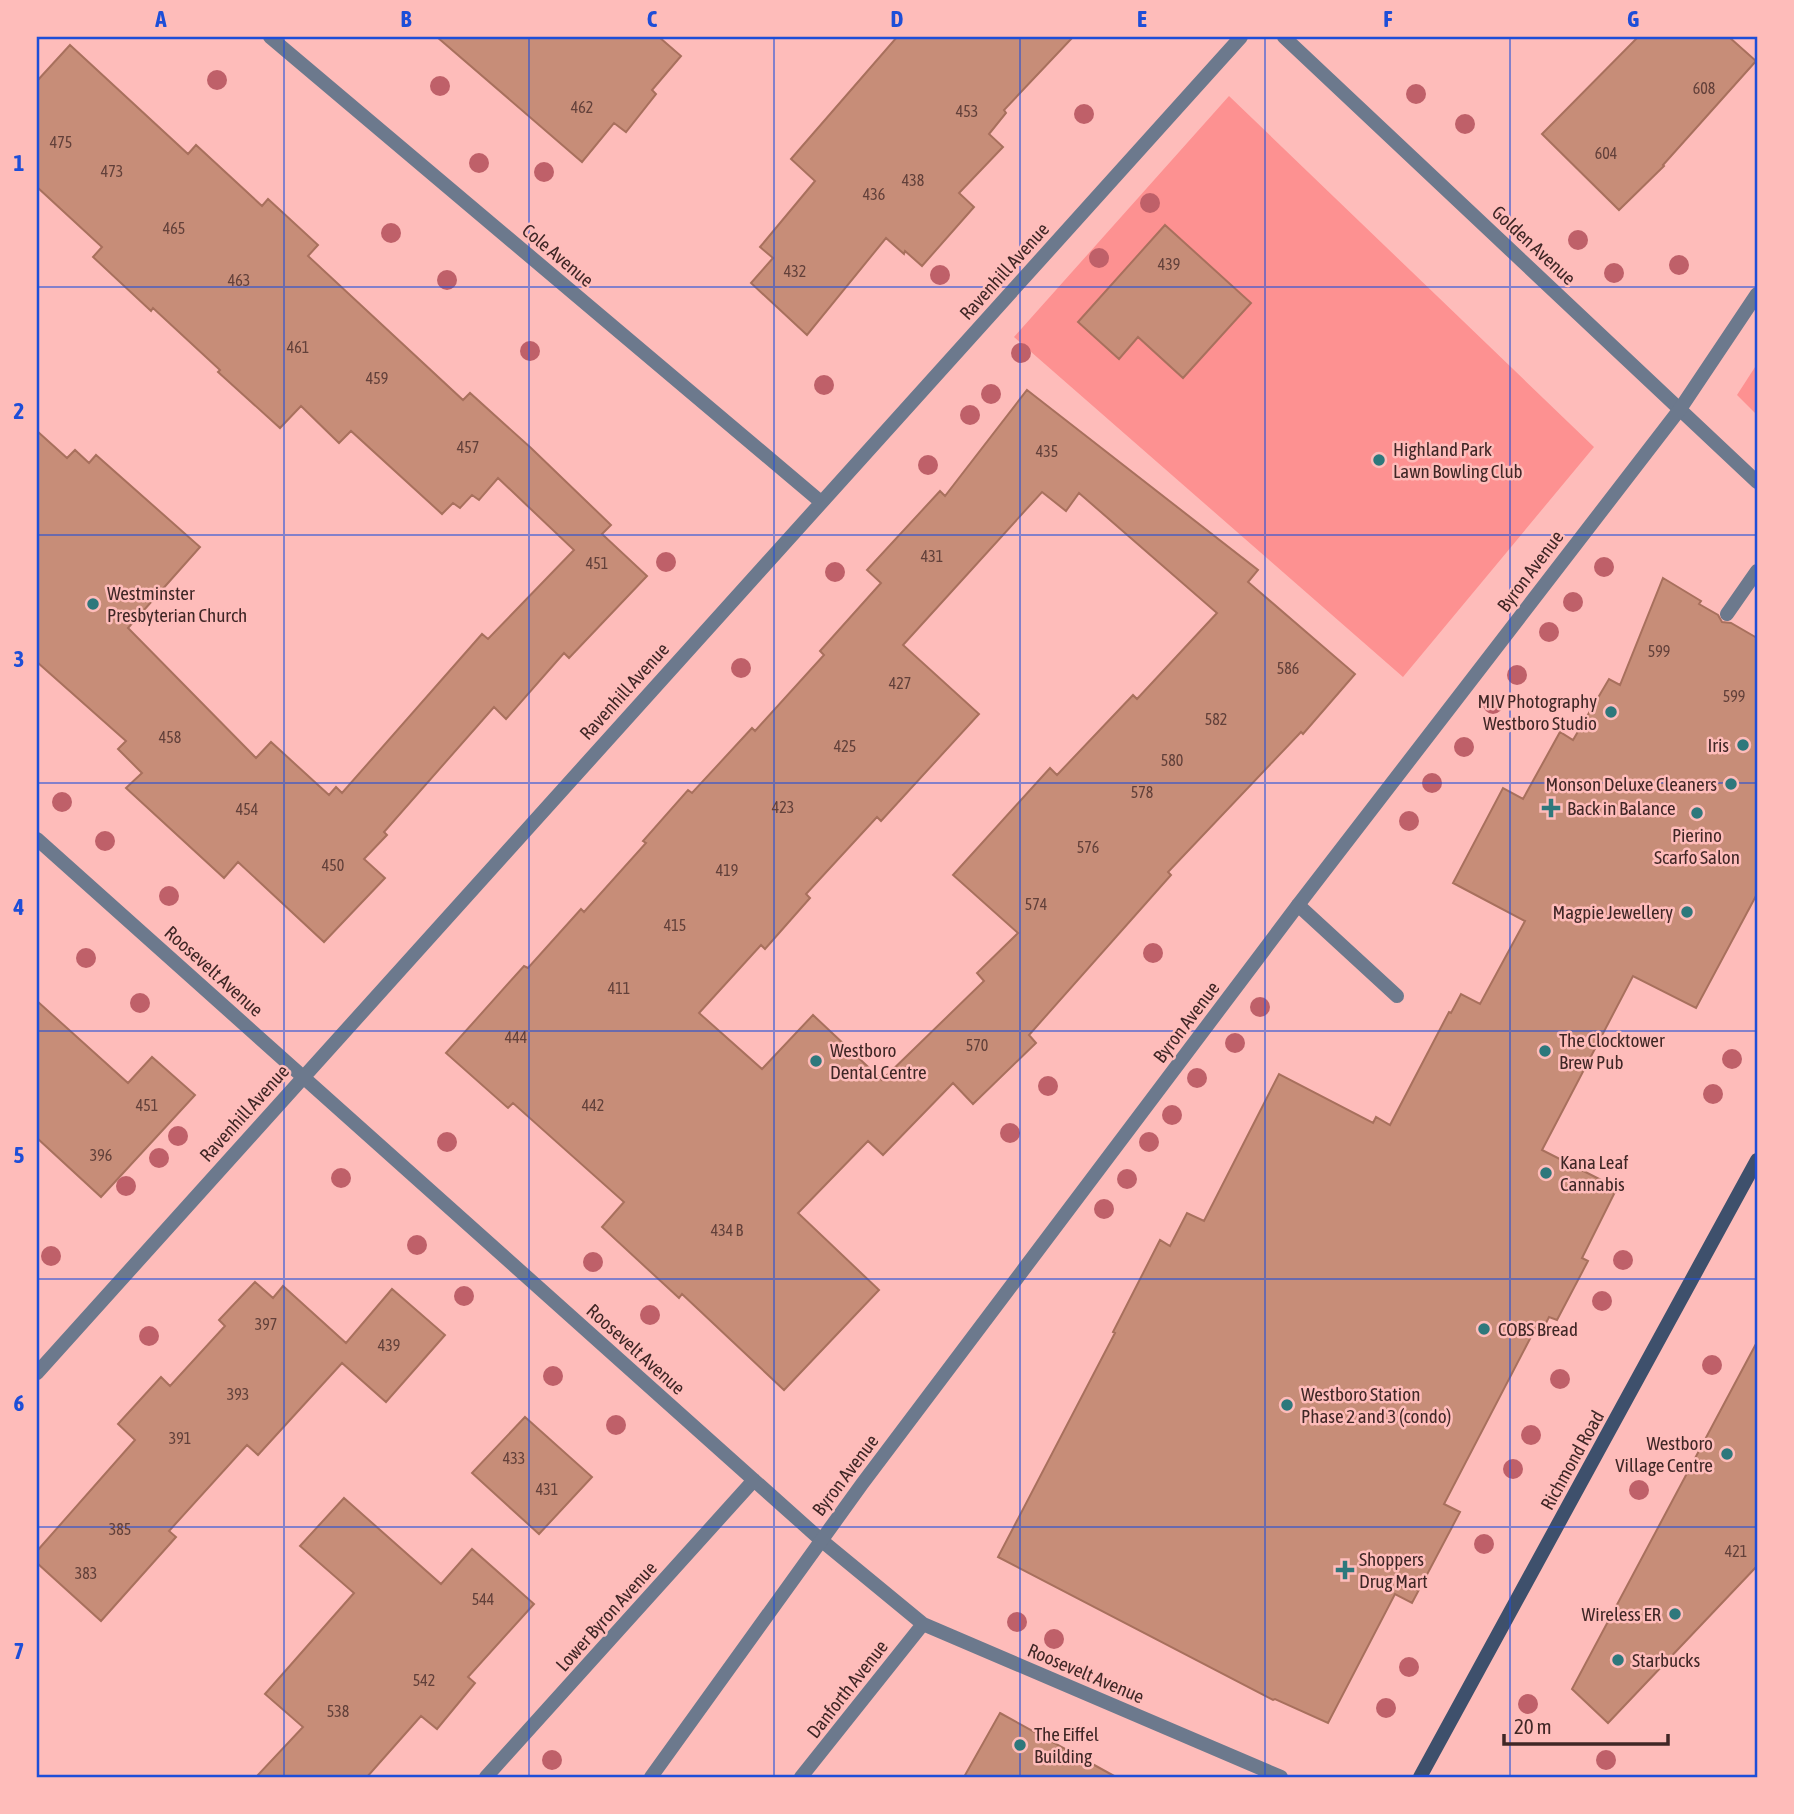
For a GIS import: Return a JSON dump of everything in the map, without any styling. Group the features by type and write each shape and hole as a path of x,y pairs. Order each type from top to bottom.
{"main road":[{"name":"Richmond Road","path":"1420,1777 1755,1170"}],"street":[{"name":"Cole Avenue","path":"270,37 821,502"},
{"name":"Ravenhill Avenue","path":"37,1373 1241,37"},
{"name":"Golden Avenue","path":"1284,37 1757,482"},
{"name":"Byron Avenue","path":"651,1777 821,1540 1298,905 1679,408 1757,294"},
{"path":"1727,614 1757,571"},
{"name":"Roosevelt Avenue","path":"37,839 821,1540 923,1625 1281,1777"},
{"path":"1298,905 1397,996"},
{"name":"Lower Byron Avenue","path":"486,1777 754,1480"},
{"name":"Danforth Avenue","path":"802,1777 923,1625"}],"shaded area":[{"path":"1229,96 1594,447 1403,677 1014,337"},
{"path":"1757,364 1757,415 1737,395"}],"building":[{"path":"437,37 659,37 681,56 652,90 656,94 626,132 614,123 582,162"},
{"path":"897,37 1073,37 1004,110 1006,113 989,134 1003,147 959,193 974,207 922,266 886,238 807,335 751,283 773,258 760,247 815,181 791,159"},
{"path":"1638,37 1729,37 1756,61 1664,166 1619,210 1542,134"},
{"path":"70,45 188,154 196,145 262,206 268,199 318,245 308,256 463,400 470,393 531,448 611,525 602,534 647,576 569,658 564,653 506,719 494,707 384,832 387,835 364,859 385,878 324,942 238,862 224,878 126,788 142,773 118,749 126,741 37,662 37,431 67,458 75,450 89,463 96,455 200,547 128,628 256,758 271,742 329,795 336,787 342,793 482,634 488,639 574,550 498,478 479,500 472,495 460,508 453,503 442,514 351,431 339,443 301,406 280,428 153,308 151,311 93,257 102,247 37,187 37,81"},
{"path":"1165,225 1251,303 1183,378 1138,337 1119,359 1078,322"},
{"path":"1027,390 1258,570 1248,582 1355,674 1303,734 1301,732 1168,872 1171,875 1029,1035 1036,1043 973,1104 953,1083 883,1155 868,1141 798,1213 879,1290 784,1390 682,1294 679,1298 602,1227 624,1202 513,1103 508,1108 446,1053 524,966 528,968 581,909 584,912 646,843 643,841 688,790 692,793 752,728 755,731 824,655 820,651 881,583 867,570 940,491 945,496","holes":["1042,492 1066,511 1079,493 1217,613 1137,699 1133,695 1057,775 1050,768 953,875 1018,933 977,973 984,981 882,1080 813,1015 762,1069 699,1013 761,945 765,949 810,898 806,894 877,817 881,821 979,714 903,645"]},
{"name":"Westboro Station Phase 2 and 3 (condo)","path":"1663,578 1701,601 1699,604 1718,615 1722,622 1731,623 1757,638 1757,894 1696,1008 1633,976 1542,1150 1617,1188 1582,1258 1588,1261 1557,1320 1549,1317 1540,1335 1534,1331 1444,1504 1460,1512 1412,1603 1395,1594 1328,1723 1273,1700 998,1557 1115,1333 1113,1332 1160,1240 1170,1246 1187,1213 1204,1221 1279,1074 1373,1123 1376,1117 1390,1125 1461,994 1480,1004 1525,921 1453,883 1503,788 1523,799 1560,732 1573,740 1609,679 1620,685"},
{"path":"37,1001 128,1083 152,1057 195,1095 101,1197 37,1138"},
{"path":"255,1282 273,1298 283,1286 346,1343 392,1289 445,1335 386,1402 342,1363 258,1455 247,1445 169,1531 176,1537 101,1621 37,1563 37,1551 135,1440 118,1424 161,1377 170,1386 225,1326 219,1320"},
{"name":"Westboro Village Centre","path":"1757,1342 1757,1566 1608,1723 1572,1689"},
{"path":"525,1417 592,1477 539,1534 472,1473"},
{"path":"344,1498 441,1584 472,1549 534,1604 468,1677 475,1683 437,1729 421,1716 367,1777 256,1777 303,1727 265,1694 354,1593 300,1546"},
{"name":"The Eiffel Building","path":"1000,1713 1116,1777 964,1777"}],"place":[{"name":"Highland Park Lawn Bowling Club","path":"1379,460"},
{"name":"Westminster Presbyterian Church","path":"93,604"},
{"name":"MIV Photography Westboro Studio","path":"1611,712"},
{"name":"Iris","path":"1743,745"},
{"name":"Monson Deluxe Cleaners","path":"1731,784"},
{"name":"Back in Balance","path":"1551,808"},
{"name":"Pierino Scarfo Salon","path":"1697,813"},
{"name":"Magpie Jewellery","path":"1687,912"},
{"name":"The Clocktower Brew Pub","path":"1545,1051"},
{"name":"Westboro Dental Centre","path":"816,1061"},
{"name":"Kana Leaf Cannabis","path":"1546,1173"},
{"name":"COBS Bread","path":"1484,1329"},
{"name":"Westboro Station Phase 2 and 3 (condo)","path":"1287,1405"},
{"name":"Westboro Village Centre","path":"1727,1454"},
{"name":"Shoppers Drug Mart","path":"1345,1570"},
{"name":"Wireless ER","path":"1675,1614"},
{"name":"Starbucks","path":"1618,1660"},
{"name":"The Eiffel Building","path":"1020,1745"}]}
